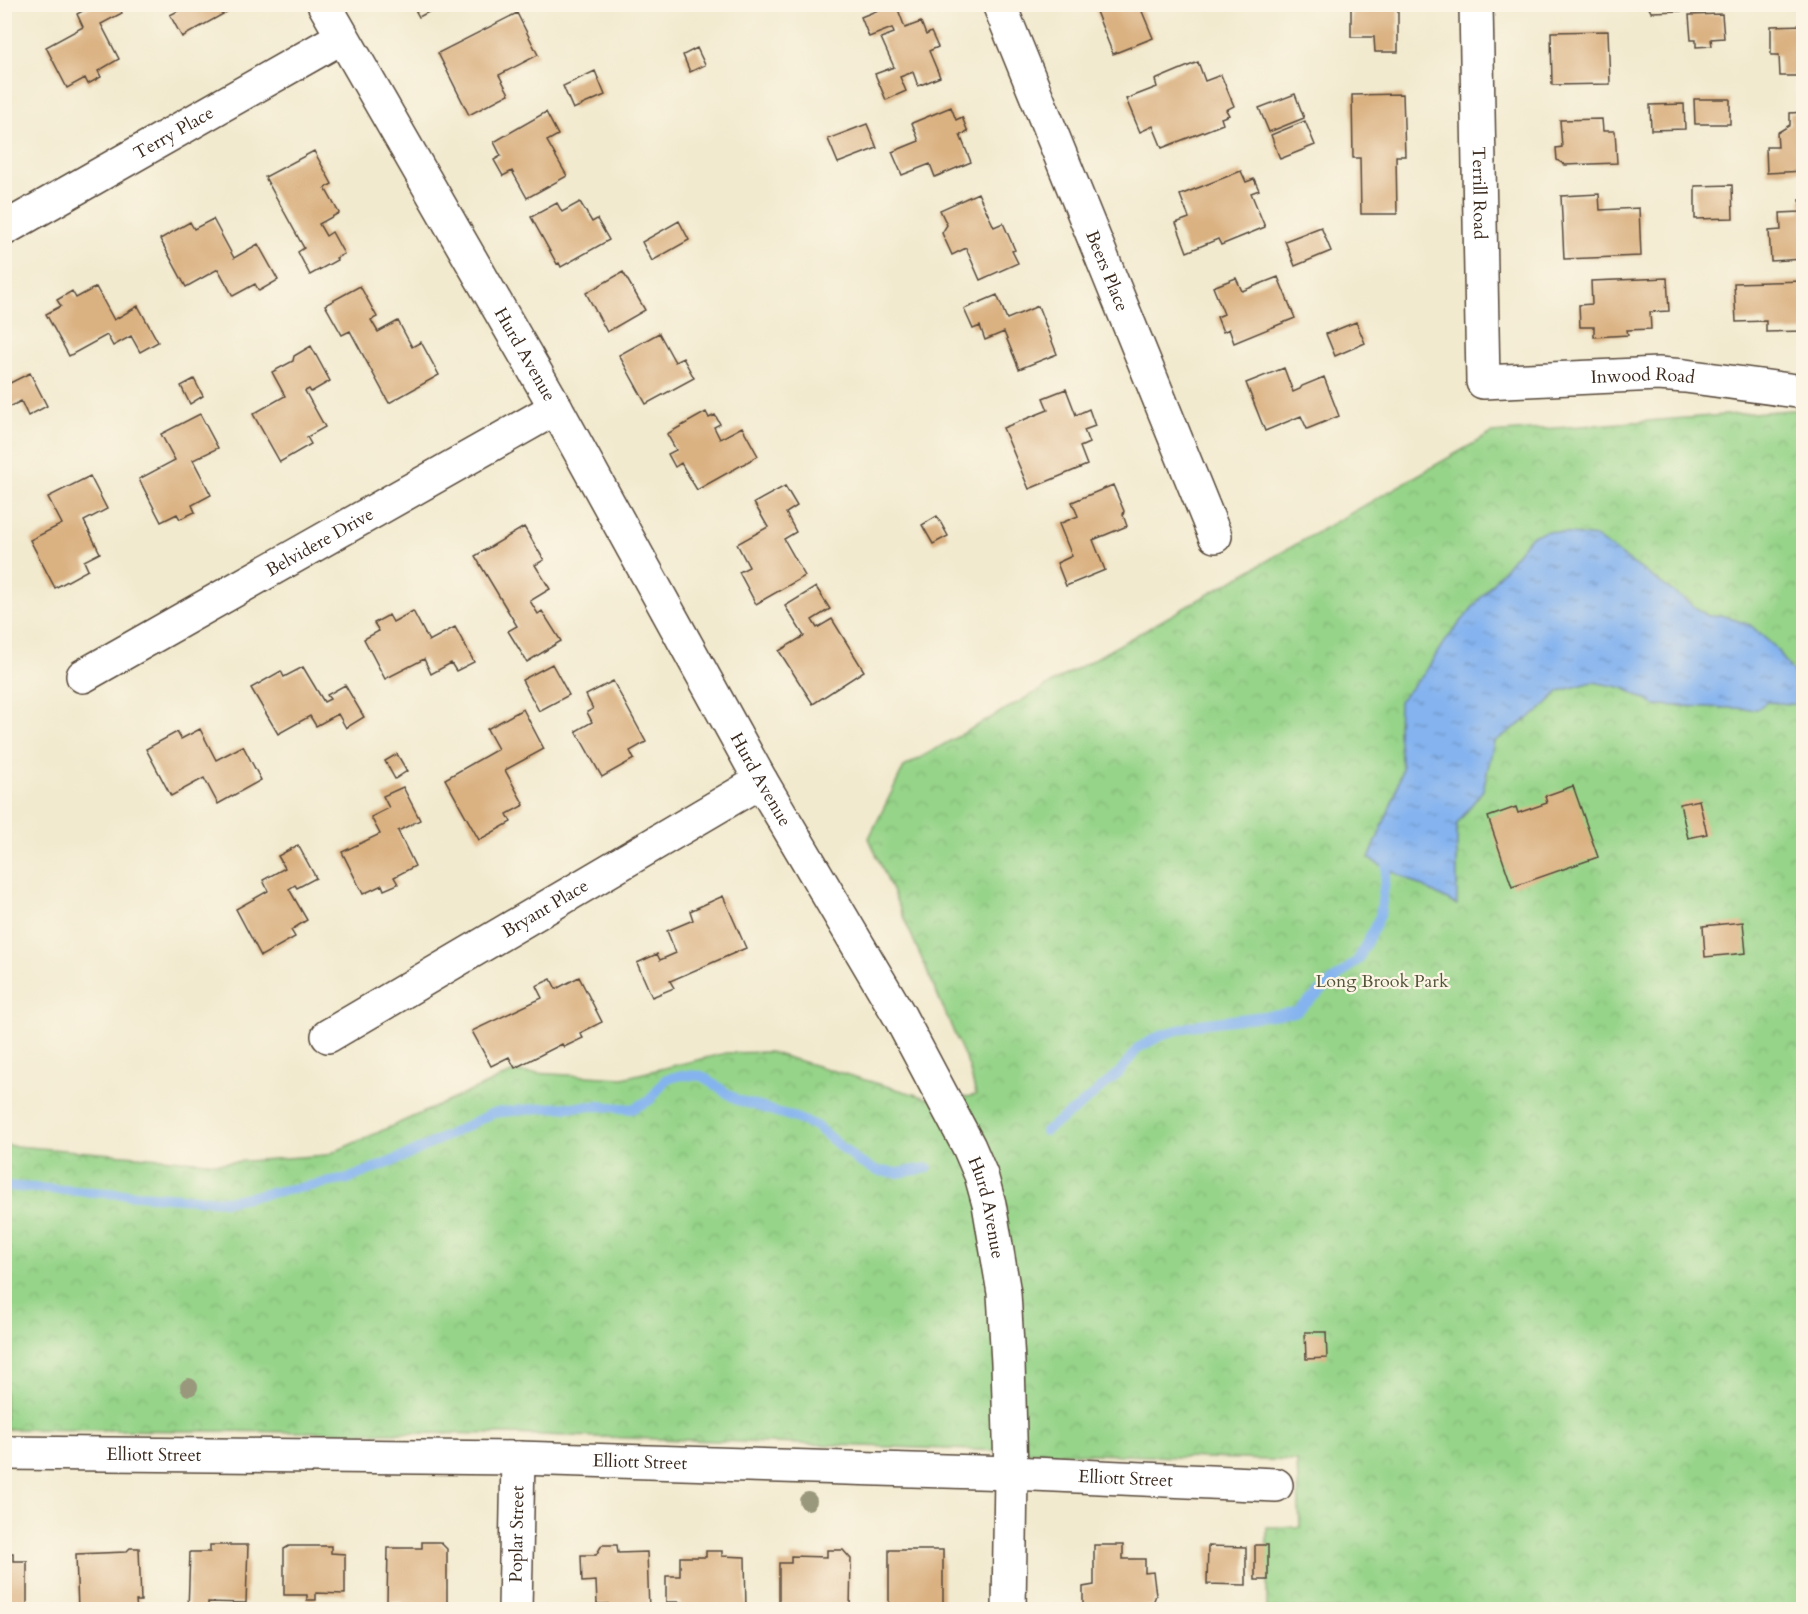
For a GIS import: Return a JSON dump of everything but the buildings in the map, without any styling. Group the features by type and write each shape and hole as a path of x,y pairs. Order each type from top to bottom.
{"street":[{"name":"Hurd Avenue","path":"324,4 555,408 761,781 899,1015 950,1110 981,1175 989,1204 1004,1293 1011,1473 1009,1610"},
{"name":"Beers Place","path":"999,4 1215,536"},
{"name":"Terrill Road","path":"1476,4 1483,382"},
{"name":"Terry Place","path":"4,229 342,37"},
{"name":"Inwood Road","path":"1483,382 1658,375 1685,376 1803,392"},
{"name":"Belvidere Drive","path":"83,676 555,408"},
{"name":"Bryant Place","path":"328,1036 761,781"},
{"name":"Elliott Street","path":"4,1453 519,1458 1011,1473 1276,1485"},
{"name":"Poplar Street","path":"515,1610 519,1458"}],"green space":[{"name":"Long Brook Park","path":"1803,409 1803,1609 1267,1609 1267,1527 1300,1527 1297,1461 510,1434 5,1429 4,1145 220,1163 327,1155 514,1072 623,1078 726,1053 769,1052 941,1102 976,1095 969,1067 869,838 904,767 1492,433"}],"water":[{"path":"1548,531 1595,537 1708,616 1721,615 1750,625 1775,647 1799,681 1802,705 1767,702 1757,709 1655,705 1624,688 1593,682 1560,691 1538,712 1494,742 1483,790 1457,824 1457,905 1369,859 1395,795 1402,768 1398,733 1399,701 1424,674 1442,645 1531,536"}],"waterway":[{"path":"1045,1131 1080,1106 1119,1073 1138,1048 1164,1034 1200,1024 1296,1012 1358,960 1380,916 1387,866 1393,856"},
{"path":"4,1186 226,1201 348,1179 408,1155 493,1113 599,1106 632,1109 650,1100 666,1079 683,1075 702,1076 737,1100 816,1126 859,1162 878,1171 898,1173 928,1168"}]}
